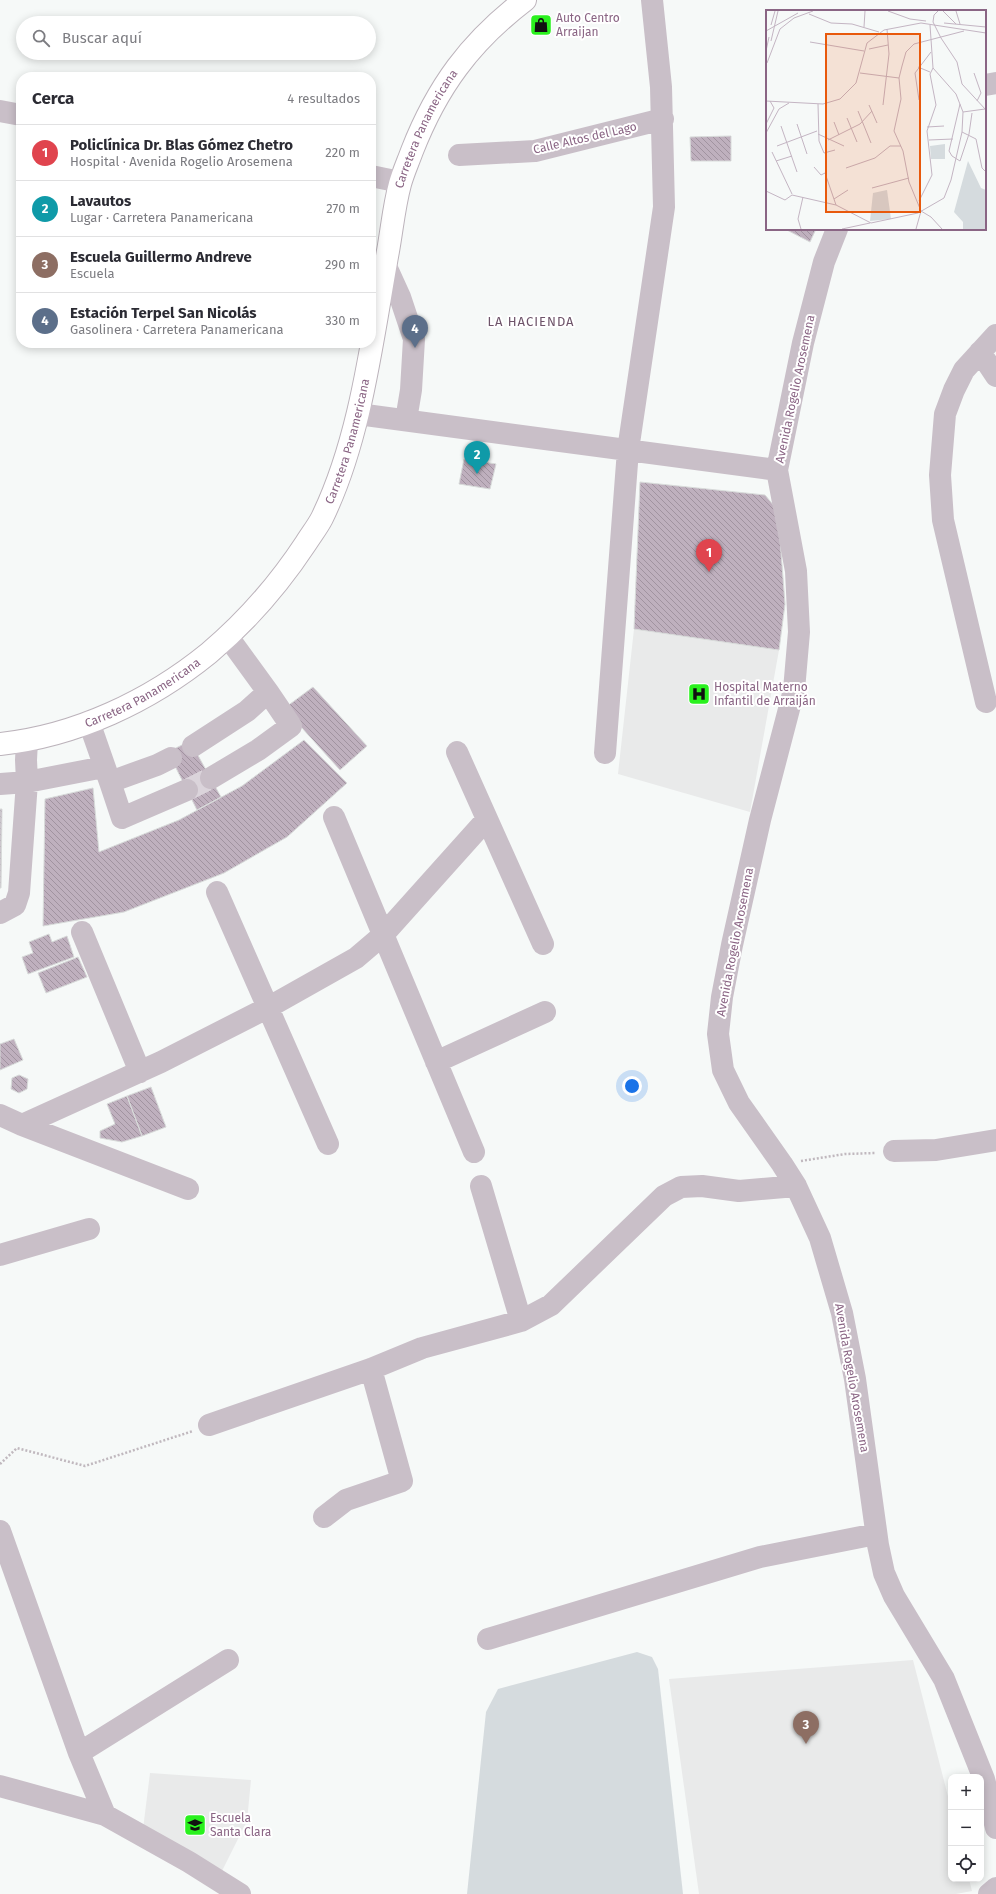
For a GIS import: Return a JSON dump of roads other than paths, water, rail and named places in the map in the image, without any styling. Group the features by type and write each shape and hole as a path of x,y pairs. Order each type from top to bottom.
{"highway":[{"name":"Carretera Panamericana","path":"376,314 400,182 436,96 456,67 479,40 525,0"},
{"name":"Carretera Panamericana","path":"0,744 27,741 89,722 149,694 194,665 228,637 264,600 322,519 343,466 358,414 370,348"}],"street":[{"path":"605,753 628,450 664,207 663,119 652,0"},
{"path":"986,86 996,83"},
{"path":"0,111 16,114"},
{"name":"Calle Altos del Lago","path":"459,155 535,151 663,119"},
{"path":"376,177 400,182"},
{"name":"Avenida Rogelio Arosemena","path":"837,230 824,262 805,336 777,470 796,571 799,632 794,690 760,820 732,946 722,997 718,1034 723,1070 739,1103 796,1186 820,1238 842,1313 855,1379 876,1534 884,1572 891,1590 944,1679 990,1772 996,1828"},
{"path":"385,264 400,297 414,339 411,390 406,420"},
{"path":"986,702 943,520 940,475 945,414 964,370 996,335"},
{"path":"980,352 996,376"},
{"path":"358,414 777,470"},
{"path":"211,778 258,750 291,726 228,637"},
{"path":"193,746 247,711 268,692"},
{"path":"89,722 122,818 187,790"},
{"path":"0,913 15,905 19,893 27,782 27,741"},
{"path":"457,752 543,944"},
{"path":"0,784 107,774 157,765 171,758"},
{"path":"334,817 474,1152"},
{"path":"22,1125 140,1072 269,1006 356,958 383,935 487,819"},
{"path":"217,892 269,1006 328,1144"},
{"path":"82,932 140,1072"},
{"path":"436,1062 545,1012"},
{"path":"0,1115 22,1125 188,1189"},
{"path":"894,1151 936,1150 996,1140"},
{"path":"481,1186 521,1321"},
{"path":"209,1425 371,1369 422,1348 521,1321 551,1305 664,1196 681,1187 702,1186 739,1192 796,1186"},
{"path":"0,1255 89,1229"},
{"path":"324,1517 346,1500 402,1482 371,1369"},
{"path":"0,1531 79,1753 105,1815"},
{"path":"488,1639 760,1557 876,1534"},
{"path":"79,1753 228,1660"},
{"path":"0,1786 105,1815 189,1862 240,1894"},
{"path":"989,1894 996,1888"}],"tunnel":[{"path":"187,790 211,778"}],"place":[{"name":"Auto Centro Arraijan","path":"541,25"},
{"name":"Estación Terpel San Nicolás","path":"415,348"},
{"name":"Lavautos","path":"477,474"},
{"name":"Policlínica Dr. Blas Gómez Chetro","path":"709,572"},
{"name":"Hospital Materno Infantil de Arraiján","path":"699,694"},
{"name":"Escuela Guillermo Andreve","path":"806,1744"},
{"name":"Escuela Santa Clara","path":"195,1825"}],"district":[{"name":"LA HACIENDA","path":"531,321"}]}
